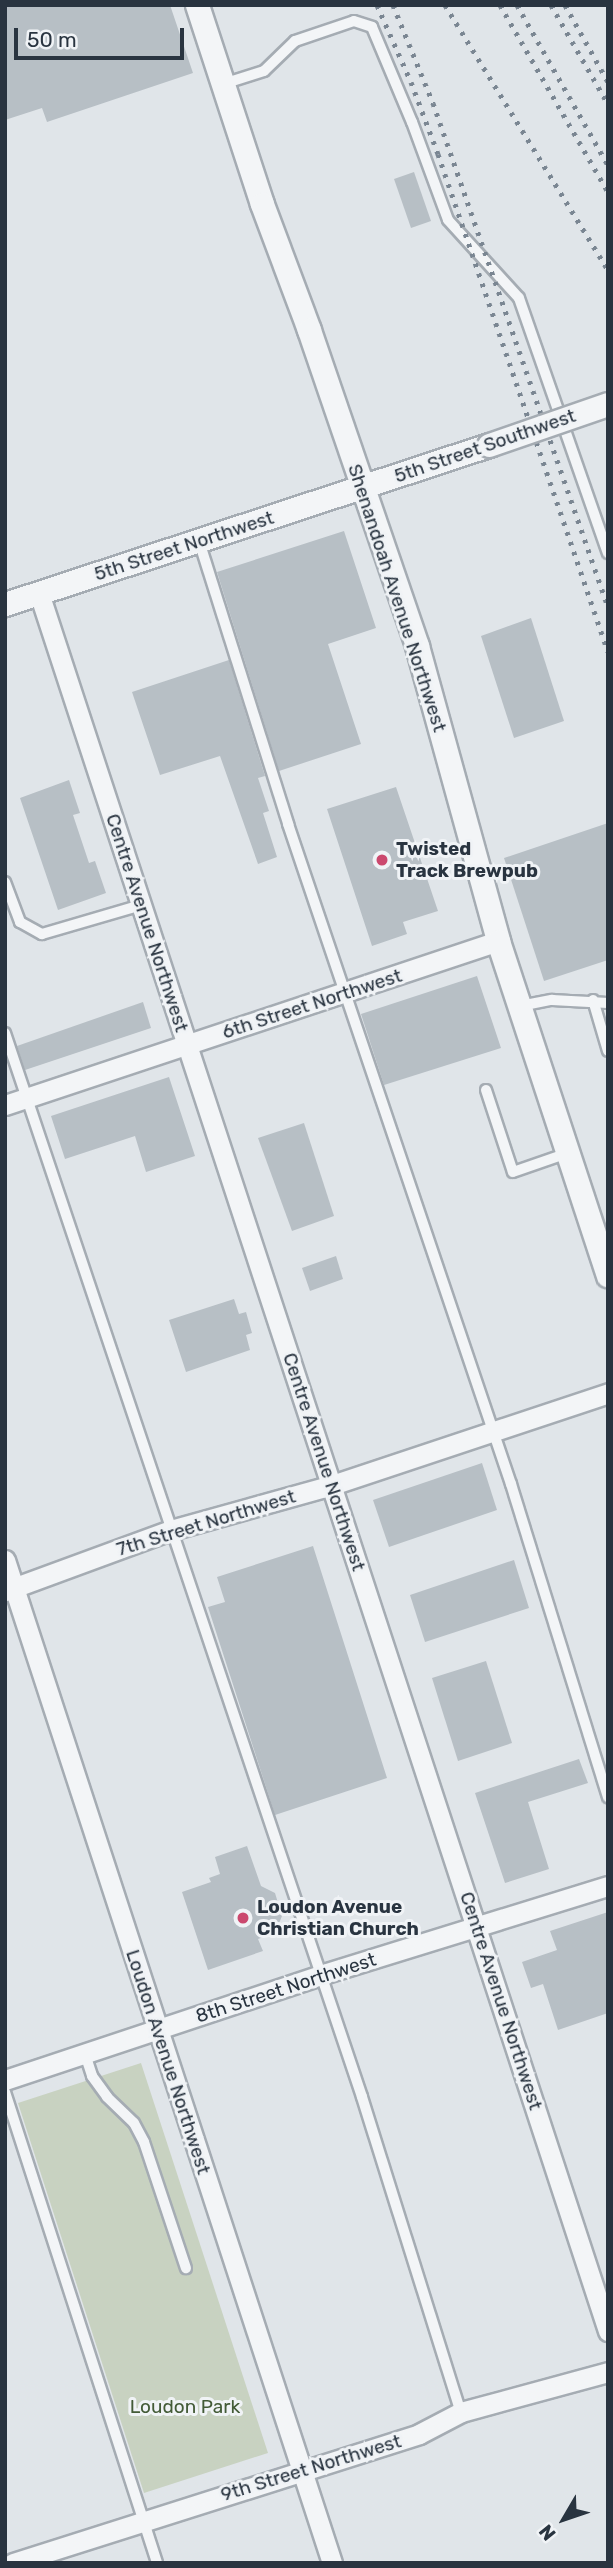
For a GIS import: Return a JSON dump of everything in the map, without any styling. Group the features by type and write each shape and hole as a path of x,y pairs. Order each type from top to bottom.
{"street":[{"name":"Shenandoah Avenue Northwest","path":"197,5 417,646 498,941 608,1275"},
{"name":"5th Street Southwest","path":"362,487 608,404"},
{"name":"5th Street Northwest","path":"5,604 362,487"},
{"name":"Centre Avenue Northwest","path":"39,593 608,2331"},
{"name":"6th Street Northwest","path":"5,1105 498,941"},
{"name":"7th Street Northwest","path":"10,1590 171,1530 331,1485 608,1393"},
{"name":"Loudon Avenue Northwest","path":"5,1560 10,1590 159,2030 332,2563"},
{"name":"8th Street Northwest","path":"5,2080 320,1975 608,1885"},
{"name":"9th Street Northwest","path":"13,2563 419,2434 461,2412 608,2372"}],"lane":[{"path":"223,84 264,71 295,41 354,21 372,27 412,122 448,220 519,298 608,553"},
{"path":"199,541 344,993 402,1154 493,1432 608,1797"},
{"path":"5,882 20,922 41,934 141,905"},
{"path":"520,1006 552,1000 593,1000 608,1003"},
{"path":"593,1000 608,1051"},
{"path":"5,1033 362,2097 461,2412"},
{"path":"486,1090 513,1172 568,1152"},
{"path":"85,2054 92,2076 107,2097 134,2123 144,2142 186,2269"},
{"path":"5,2092 157,2563"}],"green space":[{"name":"Loudon Park","path":"141,2063 268,2453 144,2493 18,2103"}],"building":[{"path":"5,5 170,5 193,73 47,122 42,108 5,120"},
{"path":"414,172 431,221 411,228 394,179"},
{"path":"344,531 376,628 328,644 361,744 279,771 217,572"},
{"path":"531,618 564,721 514,738 481,636"},
{"path":"229,660 265,776 258,778 269,811 263,813 277,857 258,864 220,756 160,775 132,692"},
{"path":"69,780 80,813 73,815 89,863 95,861 106,893 58,910 20,798"},
{"name":"Twisted Track Brewpub","path":"396,787 438,911 403,922 407,934 372,946 327,809"},
{"path":"608,823 608,960 544,981 504,858"},
{"path":"477,976 501,1048 384,1085 361,1014"},
{"path":"143,1002 151,1028 25,1070 17,1046"},
{"path":"169,1077 195,1156 146,1172 135,1136 65,1159 51,1116"},
{"path":"304,1123 334,1216 292,1231 258,1138"},
{"path":"336,1256 343,1279 310,1291 302,1268"},
{"path":"234,1299 239,1314 246,1312 252,1333 246,1335 250,1350 186,1372 169,1320"},
{"path":"482,1463 497,1510 389,1547 373,1500"},
{"path":"313,1546 387,1778 275,1815 208,1607 225,1602 217,1577"},
{"path":"514,1560 529,1608 425,1642 410,1595"},
{"path":"486,1661 512,1743 458,1761 432,1678"},
{"path":"579,1759 588,1783 528,1802 549,1869 505,1883 475,1793"},
{"path":"247,1846 261,1886 275,1893 282,1916 275,1933 258,1939 263,1951 208,1970 182,1892 211,1882 209,1878 220,1874 215,1857"},
{"path":"608,1912 608,2013 558,2030 543,1984 531,1988 522,1962 557,1950 550,1931"}],"railway":[{"path":"377,5 411,82 438,154 608,652"},
{"path":"393,5 433,103 608,607"},
{"path":"445,5 608,270"},
{"path":"500,5 608,192"},
{"path":"517,5 608,165"},
{"path":"551,5 608,104"},
{"path":"565,5 608,82"}],"place":[{"name":"Twisted Track Brewpub","path":"382,860"},
{"name":"Loudon Avenue Christian Church","path":"243,1918"}]}
